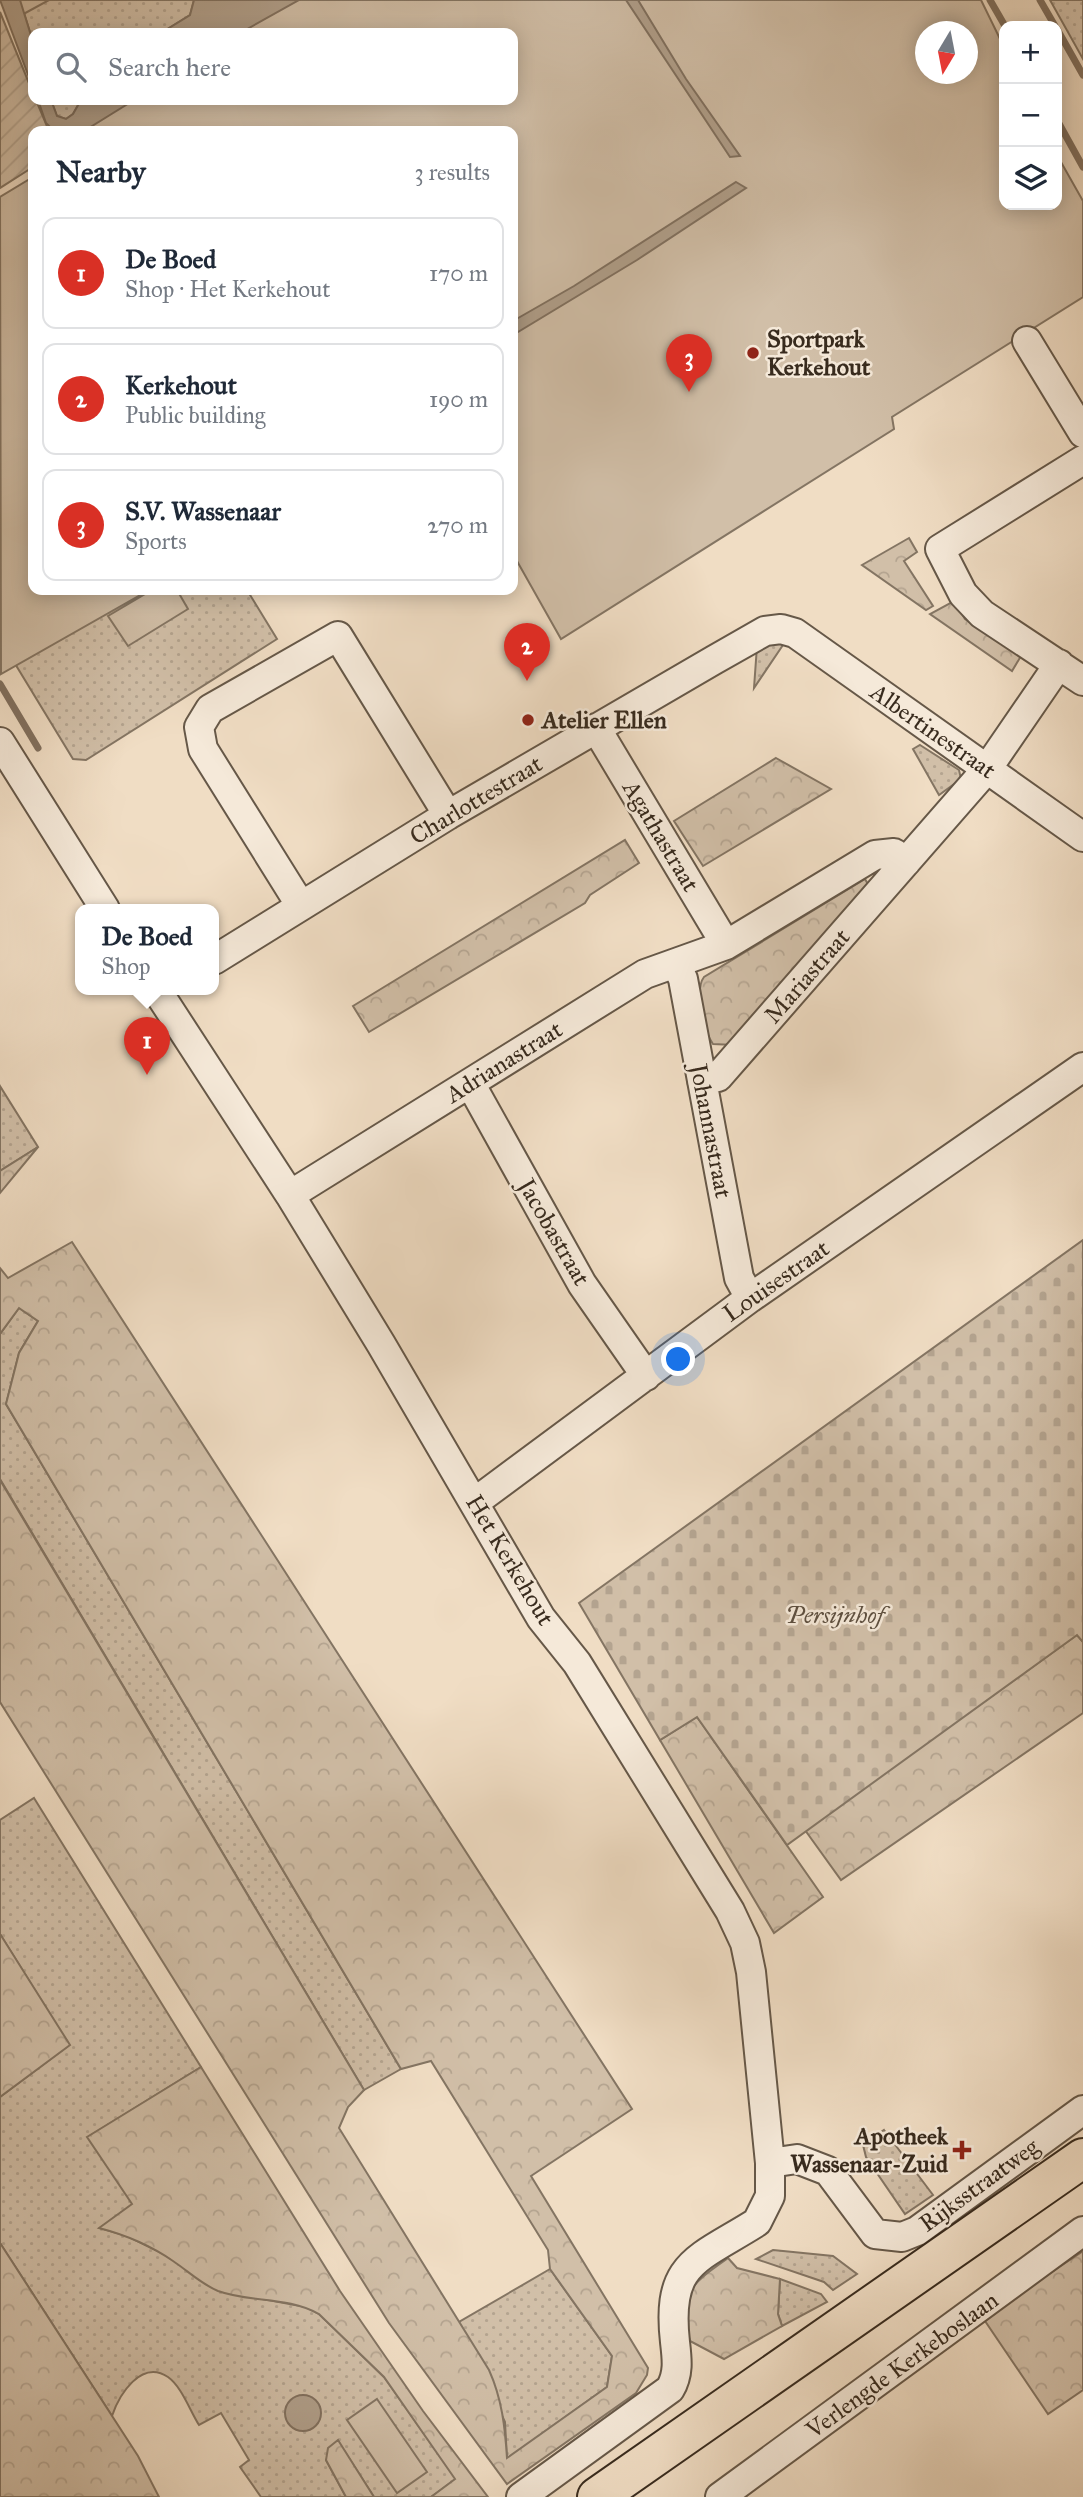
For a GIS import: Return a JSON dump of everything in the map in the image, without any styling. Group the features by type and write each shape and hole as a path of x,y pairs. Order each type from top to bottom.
{"main road":[{"name":"Rijksstraatweg","path":"597,2497 1083,2158"},
{"path":"643,2497 1083,2185"}],"street":[{"path":"1027,341 1083,433"},
{"path":"1083,460 940,549 963,594 982,614 1083,681"},
{"name":"Charlottestraat","path":"219,957 448,815 596,728 765,631 781,629"},
{"name":"Albertinestraat","path":"781,629 795,634 1083,837"},
{"path":"301,906 203,750 199,727 210,709 338,636 448,815"},
{"name":"Mariastraat","path":"702,1081 718,1077 987,769 1059,664"},
{"name":"Agathastraat","path":"596,728 726,944"},
{"path":"0,742 102,904"},
{"path":"726,944 875,855 894,853 906,862"},
{"name":"Adrianastraat","path":"290,1195 645,974 726,944"},
{"name":"Johannastraat","path":"677,963 683,979 739,1278 750,1298"},
{"name":"Het Kerkehout","path":"164,995 290,1195 475,1502 541,1618 590,1683 730,1911 745,1943 751,1972 770,2163"},
{"name":"Louisestraat","path":"475,1502 750,1298 1083,1067"},
{"name":"Jacobastraat","path":"470,1083 582,1284 646,1376"},
{"name":"Rijksstraatweg","path":"770,2163 797,2158 828,2171 874,2234 902,2237 917,2231 1083,2110"},
{"path":"522,2497 670,2389 677,2370 673,2310 678,2280 683,2271 757,2222 770,2196 770,2163"},
{"name":"Verlengde Kerkeboslaan","path":"720,2497 1083,2231"}],"green space":[{"path":"10,0 49,0 18,17"},
{"path":"20,0 194,0 190,15 169,28 29,28"},
{"name":"Sportpark Kerkehout","path":"256,0 981,0 999,37 999,210 1062,210 1062,164 1083,201 1083,297 892,417 894,429 561,639 518,563 518,126 89,126 88,105 518,105 518,28 210,28"},
{"path":"1050,0 1083,0 1083,59 1062,21"},
{"path":"0,12 28,81 28,105 38,105 47,126 28,126 28,170 0,188"},
{"path":"53,105 78,105 66,119 57,116"},
{"path":"28,180 28,595 140,595 1,674 0,197"},
{"path":"909,538 917,552 904,561 933,606 926,610 862,565"},
{"path":"53,595 250,595 277,639 86,760 73,759 0,639"},
{"path":"144,595 180,595 188,609 128,646 108,616"},
{"path":"954,601 965,619 1021,656 1012,671 930,614"},
{"path":"785,642 754,688 757,646"},
{"path":"920,745 959,770 961,779 939,795 913,749"},
{"path":"776,758 831,789 703,866 674,821"},
{"path":"625,840 639,863 590,895 585,903 369,1032 353,1006"},
{"path":"865,879 873,893 734,1045 713,1044 701,1011 700,991 704,977"},
{"path":"0,1086 38,1147 0,1171"},
{"path":"38,1147 0,1193 0,1171"},
{"name":"Persijnhof","path":"1083,1240 1083,1642 1077,1635 787,1845 697,1717 660,1740 579,1603"},
{"path":"72,1242 632,2109 531,2176 648,2368 647,2375 636,2393 507,2484 389,2323 0,1702 0,1480 364,2090 348,2107 339,2128 489,2370 502,2413 507,2458 607,2387 612,2356 550,2269 548,2250 431,2061 401,2069 6,1404 19,1353 38,1321 19,1308 0,1334 0,1268 8,1278"},
{"path":"19,1308 38,1321 19,1353 6,1404 401,2069 364,2090 0,1479 0,1334"},
{"path":"1077,1635 1083,1642 1083,1713 841,1880 805,1830"},
{"path":"697,1717 823,1897 774,1933 660,1740"},
{"path":"34,1798 201,2067 88,2137 133,2204 100,2228 127,2236 251,2297 306,2307 319,2314 384,2377 456,2479 431,2497 374,2497 338,2441 326,2460 346,2497 261,2497 240,2467 249,2460 221,2413 199,2425 173,2381 158,2373 140,2376 132,2382 112,2416 0,2243 0,2097 69,2045 0,1934 0,1820"},
{"path":"0,1934 70,2045 0,2097"},
{"path":"201,2067 340,2291 423,2411 488,2497 431,2497 455,2479 384,2377 319,2314 294,2304 218,2291 156,2250 99,2228 132,2204 87,2137"},
{"path":"884,2130 933,2195 905,2214 866,2157 863,2145"},
{"path":"0,2243 138,2456 159,2497 0,2497"},
{"path":"773,2250 833,2256 857,2274 833,2290 824,2282 756,2259"},
{"path":"1083,2251 1083,2390 1048,2414 983,2318"},
{"path":"728,2258 737,2268 780,2279 778,2314 782,2326 724,2359 690,2341 685,2311 690,2291 696,2283"},
{"path":"550,2269 612,2356 607,2387 507,2459 505,2422 459,2322"},
{"path":"780,2279 821,2294 827,2302 782,2326 778,2314"},
{"path":"377,2399 427,2472 397,2493 347,2420"},
{"path":"338,2440 374,2497 346,2497 326,2460 328,2448"}],"shaded area":[{"path":"0,0 20,0 29,28 28,75"},
{"path":"194,0 299,0 249,28 169,28 190,15"},
{"path":"626,0 638,0 686,79 740,156 730,157"},
{"path":"40,105 53,105 57,116 66,119 78,105 126,105 92,126 49,126"},
{"path":"736,182 746,188 637,260 518,332 518,318 574,286"},
{"path":"303,2395 316,2400 321,2413 316,2426 303,2431 290,2426 285,2413 290,2400"}],"waterway":[{"path":"990,0 1002,21"},
{"path":"1040,0 1052,21"},
{"path":"1062,38 1083,75"},
{"path":"1062,129 1083,167"},
{"path":"0,684 38,748"}],"place":[{"name":"Sportpark Kerkehout","path":"753,353"},
{"name":"S.V. Wassenaar","path":"689,392"},
{"name":"Kerkehout","path":"527,681"},
{"name":"Atelier Ellen","path":"528,720"},
{"name":"De Boed","path":"147,1075"},
{"name":"Apotheek Wassenaar-Zuid","path":"962,2150"}]}
